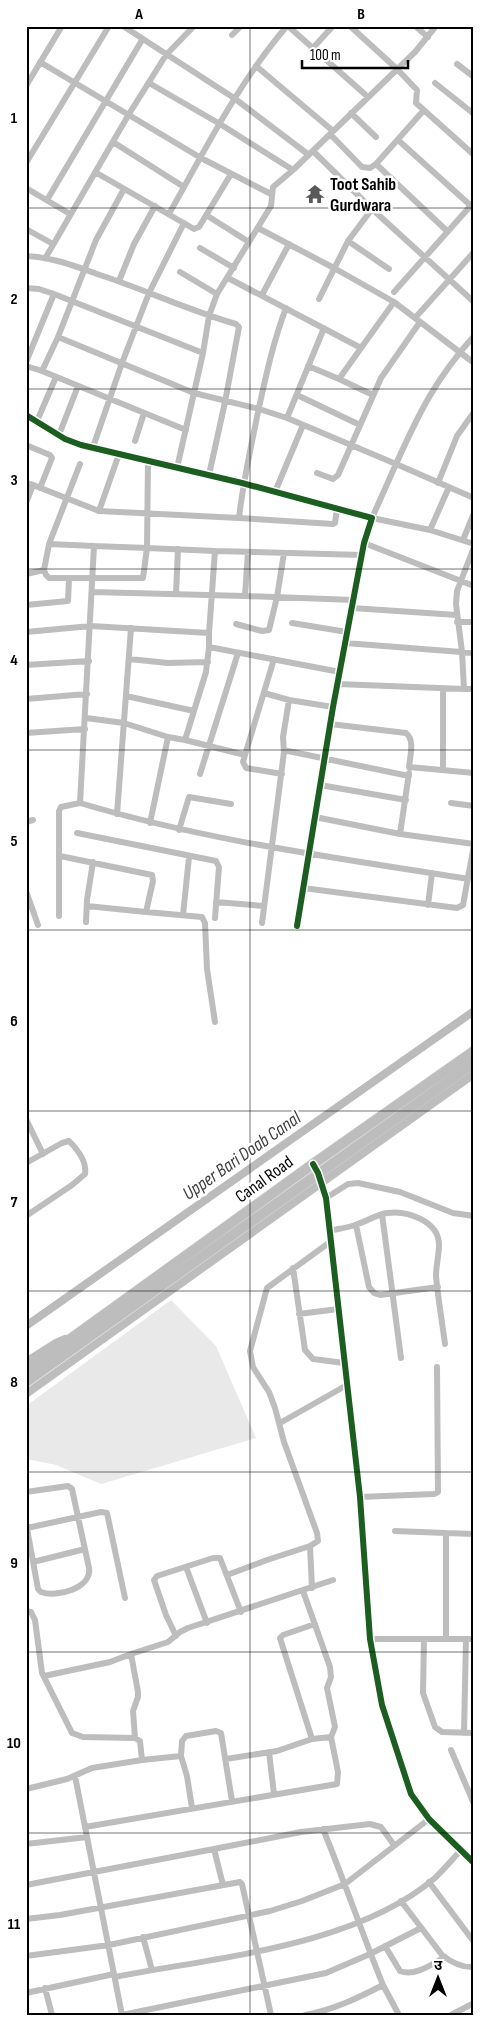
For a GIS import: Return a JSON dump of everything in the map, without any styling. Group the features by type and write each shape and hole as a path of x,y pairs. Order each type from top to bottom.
{"main road":[{"name":"Canal Road","path":"77,1340 315,1169 474,1051"},
{"name":"Canal Road","path":"315,1169 474,1063"},
{"path":"26,1371 77,1340"},
{"path":"26,1382 77,1340"}],"street":[{"path":"26,86 62,26"},
{"path":"26,163 108,26"},
{"path":"123,26 234,98 311,153 474,302"},
{"path":"46,257 129,114 166,55 194,26"},
{"path":"232,35 242,26"},
{"path":"169,214 234,98 287,26 368,98"},
{"path":"312,49 333,26"},
{"path":"350,26 397,68 417,90 416,100 424,110 474,155"},
{"path":"415,26 428,37"},
{"path":"178,468 203,353 209,316 218,294 270,206 273,187 368,98 428,37 436,26"},
{"path":"47,200 142,40"},
{"path":"40,62 201,158 271,194"},
{"path":"457,64 474,77"},
{"path":"256,66 332,133 362,167 370,168 376,164 424,110"},
{"path":"149,83 220,124 293,170"},
{"path":"435,83 473,112"},
{"path":"351,113 376,137"},
{"path":"394,292 472,203 398,140"},
{"path":"113,142 184,187"},
{"path":"376,164 446,232"},
{"path":"95,172 194,229 199,228 231,174"},
{"path":"26,188 70,214"},
{"path":"42,371 58,337 96,240 124,189"},
{"path":"119,281 134,244 154,206"},
{"path":"319,298 348,241 372,208"},
{"path":"206,215 249,242"},
{"path":"93,448 136,327 150,293 184,223"},
{"path":"258,228 394,302 474,363"},
{"path":"26,229 53,244"},
{"path":"348,241 389,269"},
{"path":"262,295 289,244"},
{"path":"200,248 234,268"},
{"path":"318,473 330,479 336,478 352,446 373,395 391,362 418,320 449,279 474,252"},
{"path":"26,256 46,257 85,269 209,316 236,324 239,327 209,475"},
{"path":"180,272 218,294"},
{"path":"228,278 361,348"},
{"path":"26,288 39,289 54,294 203,353"},
{"path":"54,294 26,364 186,430"},
{"path":"339,379 394,302"},
{"path":"239,518 242,483 272,346 286,308"},
{"path":"287,418 324,328"},
{"path":"297,926 330,724 364,543 372,518 427,399 459,352 474,336"},
{"path":"58,337 194,393 287,418 438,483 473,496"},
{"path":"308,366 373,395"},
{"path":"37,421 56,377"},
{"path":"58,435 78,386"},
{"path":"297,395 360,425"},
{"path":"438,483 457,436 474,412"},
{"path":"135,441 144,413"},
{"path":"26,415 58,435 93,448 242,483 372,518 430,530 474,545 457,591 457,619 462,652 464,689"},
{"path":"275,492 303,425"},
{"path":"26,445 50,455 52,458 37,487 26,503"},
{"path":"99,511 119,454"},
{"path":"80,464 49,544 44,570 49,578 143,578 147,548 148,461"},
{"path":"26,483 99,511 332,524 336,523 337,520 337,508"},
{"path":"430,530 449,487"},
{"path":"463,540 474,513"},
{"path":"364,543 474,586"},
{"path":"49,544 362,555"},
{"path":"80,803 94,546"},
{"path":"176,594 178,549"},
{"path":"185,740 208,662 215,551"},
{"path":"245,596 248,552"},
{"path":"236,624 262,631 269,630 277,597 284,552"},
{"path":"26,574 44,570"},
{"path":"26,605 68,601 69,579"},
{"path":"92,592 354,600"},
{"path":"352,608 474,622"},
{"path":"292,623 347,632"},
{"path":"26,632 91,626 209,633"},
{"path":"117,814 132,628"},
{"path":"345,643 474,653"},
{"path":"209,647 340,672"},
{"path":"200,774 238,653"},
{"path":"130,658 168,663 208,662"},
{"path":"274,659 243,762 246,768 282,774"},
{"path":"26,665 89,662"},
{"path":"338,684 443,690 474,689"},
{"path":"443,690 444,770"},
{"path":"264,693 289,700 333,707"},
{"path":"26,700 87,694"},
{"path":"126,696 194,711"},
{"path":"262,923 282,774 283,737 289,700"},
{"path":"86,718 124,723 246,755"},
{"path":"330,724 406,733 410,736 409,776 400,834"},
{"path":"26,733 85,729"},
{"path":"150,824 168,736"},
{"path":"284,752 288,751 325,758 409,776"},
{"path":"409,766 474,772"},
{"path":"320,785 406,800"},
{"path":"179,830 189,796 230,804"},
{"path":"59,916 60,809 64,805 80,803 150,824 179,830 271,848 468,879"},
{"path":"451,803 474,806"},
{"path":"304,888 452,908 460,907 463,905 474,845 400,834 315,817"},
{"path":"26,822 34,820"},
{"path":"77,833 216,861 219,864 215,918"},
{"path":"60,856 152,875 153,881 146,912"},
{"path":"183,915 189,857"},
{"path":"86,922 93,862"},
{"path":"428,905 432,873"},
{"path":"26,891 38,925"},
{"path":"216,902 264,906"},
{"path":"87,906 202,917 215,1022"},
{"path":"26,1394 474,1074"},
{"path":"26,1119 43,1154"},
{"path":"26,1163 69,1141 82,1158 85,1172 72,1185 26,1216"},
{"path":"315,1169 322,1183 326,1198 360,1497 370,1639 375,1673 386,1719 411,1794 429,1819 474,1863"},
{"path":"326,1198 348,1184 358,1183 400,1192 453,1213 474,1216"},
{"path":"329,1231 356,1225 382,1214 395,1213 410,1215 422,1220 436,1231 439,1244 436,1266 446,1344"},
{"path":"382,1214 394,1293 401,1358"},
{"path":"356,1225 370,1290 380,1294 438,1287"},
{"path":"227,1575 310,1546 318,1541 269,1392 253,1367 250,1351 263,1309 266,1290 330,1242"},
{"path":"293,1268 305,1350 313,1359 344,1363"},
{"path":"299,1314 338,1309"},
{"path":"64,1367 77,1340"},
{"path":"26,1362 56,1343 77,1340"},
{"path":"360,1497 434,1494 438,1492 437,1366"},
{"path":"280,1423 347,1386"},
{"path":"26,1492 70,1487 74,1494 78,1517 90,1573 82,1584 62,1591 49,1594 38,1589 27,1530 78,1517 101,1512 106,1513 108,1516 124,1598"},
{"path":"395,1531 474,1534"},
{"path":"446,1533 446,1639"},
{"path":"310,1546 312,1588"},
{"path":"33,1562 85,1549"},
{"path":"176,1636 166,1615 154,1580 157,1576 216,1558 222,1561 241,1612"},
{"path":"186,1567 207,1623"},
{"path":"44,1676 110,1662 168,1642 188,1628 333,1580"},
{"path":"85,1827 337,1784 338,1772 331,1737 335,1727 327,1688 330,1667 304,1591"},
{"path":"26,1611 31,1612 35,1620 44,1676 73,1734 83,1738 135,1738 140,1741 142,1760"},
{"path":"312,1740 280,1638 283,1635 315,1624"},
{"path":"370,1639 474,1639"},
{"path":"424,1639 423,1693 435,1727 442,1732 474,1733"},
{"path":"464,1733 466,1639"},
{"path":"131,1654 138,1692 132,1716 135,1738"},
{"path":"192,1808 187,1776 181,1756 182,1741 186,1736 216,1731 221,1733 232,1801"},
{"path":"226,1759 269,1752 312,1740 331,1737"},
{"path":"451,1750 474,1804"},
{"path":"269,1752 274,1794"},
{"path":"26,1789 75,1776 92,1768 181,1756"},
{"path":"75,1776 122,2015 326,1973 370,1954 420,1928"},
{"path":"26,1956 109,1945 270,1911 302,1901 345,1884 394,1844 429,1819"},
{"path":"26,1885 322,1829 376,1824 384,1829 394,1844"},
{"path":"322,1829 345,1884 370,1954 383,1985 399,2015"},
{"path":"26,1844 88,1837"},
{"path":"214,1849 223,1884"},
{"path":"26,1993 45,1988 257,1951 316,1938 358,1922 401,1901 429,1882 461,1850"},
{"path":"26,1919 60,1915 241,1882 250,1915 271,2015"},
{"path":"429,1882 474,1942"},
{"path":"401,1901 420,1928 445,1957 464,1967 474,1967"},
{"path":"143,1937 152,1970"},
{"path":"385,1946 400,1971 408,1973 423,1969 445,1957"},
{"path":"305,2015 317,2014 344,2004 383,1985"},
{"path":"45,1988 52,2015"},
{"path":"451,2015 459,2013 474,2003"}],"shaded area":[{"path":"171,1300 216,1346 256,1438 101,1484 56,1465 26,1459 26,1406"}],"waterway":[{"name":"Upper Bari Doab Canal","path":"26,1326 474,1011"}],"cycle path":[{"path":"26,415 65,439 81,445 242,483 372,518 364,543 333,707 297,926"},
{"path":"313,1164 326,1198 360,1497 370,1639 382,1705 411,1794 429,1819 474,1863"}],"place":[{"name":"Toot Sahib Gurdwara","path":"315,194"}]}
